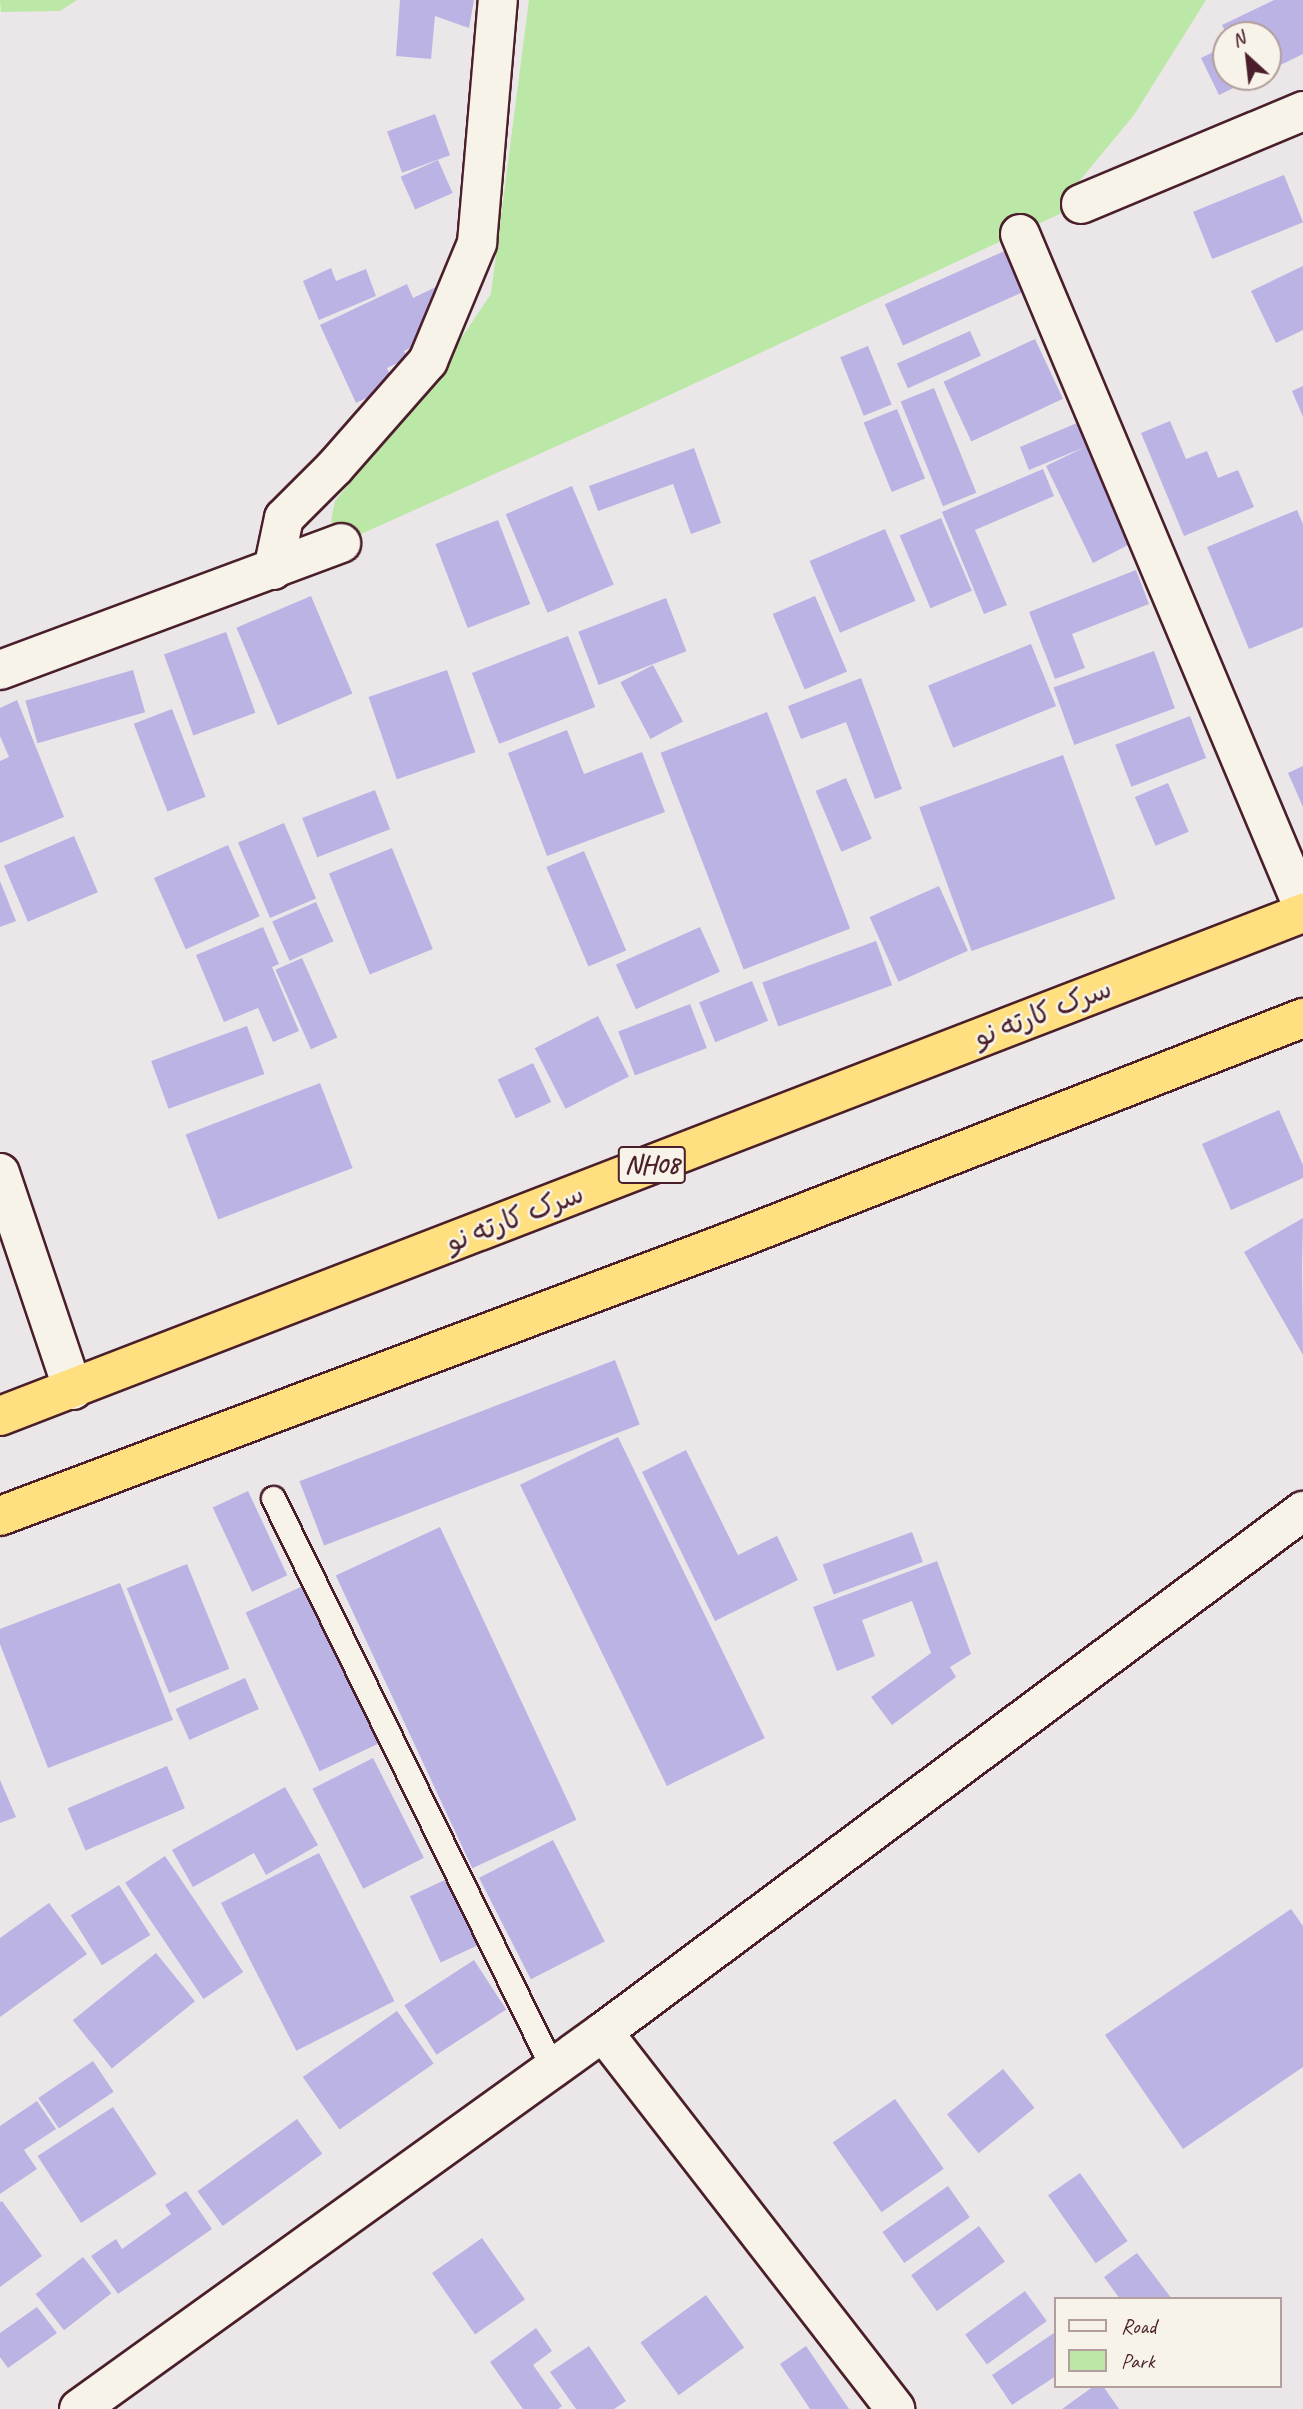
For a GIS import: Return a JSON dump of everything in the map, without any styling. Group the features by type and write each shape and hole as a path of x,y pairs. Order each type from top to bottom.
{"highway":[{"name":"سرک کارته نو","path":"0,1416 1303,913"},
{"path":"0,1516 737,1239 1303,1018"}],"street":[{"path":"273,570 284,518 335,467 428,361 477,243 498,0"},
{"path":"1082,204 1303,111"},
{"path":"1020,234 1303,907"},
{"path":"0,670 341,543"},
{"path":"0,1173 72,1390"},
{"path":"79,2409 553,2069 1303,1511"},
{"path":"603,2032 895,2409"}],"lane":[{"path":"273,1498 553,2069"}],"green space":[{"path":"0,0 77,0 60,11 1,12"},
{"path":"529,0 1206,0 1134,115 1076,185 1081,204 635,411 341,543 331,521 335,501 431,383 491,294"}],"building":[{"path":"400,0 474,0 469,28 435,16 431,59 396,56"},
{"path":"1274,0 1303,0 1303,54 1282,64 1282,21 1230,21"},
{"path":"1212,53 1212,81 1201,58"},
{"path":"435,114 450,155 402,173 387,131"},
{"path":"438,160 453,193 415,210 401,177"},
{"path":"1284,175 1303,222 1212,259 1193,212"},
{"path":"1009,249 1027,290 903,345 885,304"},
{"path":"1303,266 1303,330 1276,343 1251,291"},
{"path":"331,268 336,281 366,269 376,296 319,320 303,281"},
{"path":"407,284 413,298 442,284 432,338 404,351 408,358 387,368 394,385 356,403 320,325"},
{"path":"970,331 981,356 908,388 897,364"},
{"path":"1035,339 1063,399 971,442 943,382"},
{"path":"868,346 892,404 864,416 840,357"},
{"path":"1303,386 1303,417 1292,391"},
{"path":"934,388 976,493 943,506 901,401"},
{"path":"897,409 925,479 892,492 864,422"},
{"path":"1084,420 1093,443 1087,446 1134,542 1093,563 1046,466 1085,447 1029,470 1020,447"},
{"path":"1170,421 1186,459 1207,451 1218,478 1238,470 1254,507 1184,536 1141,433"},
{"path":"694,448 721,523 691,534 673,484 598,511 589,486"},
{"path":"1043,469 1054,496 975,530 1007,605 984,614 942,512"},
{"path":"572,486 614,584 548,613 506,514"},
{"path":"1297,510 1303,524 1303,627 1249,649 1207,547"},
{"path":"941,518 972,591 930,608 900,536"},
{"path":"498,520 530,604 468,628 435,544"},
{"path":"885,529 915,601 840,633 810,561"},
{"path":"1136,570 1149,604 1072,634 1085,668 1055,679 1029,612"},
{"path":"311,596 352,694 278,725 236,628"},
{"path":"815,596 847,671 805,689 773,614"},
{"path":"666,598 686,651 599,685 578,632"},
{"path":"226,632 255,713 193,735 164,655"},
{"path":"568,636 595,707 499,744 472,673"},
{"path":"1031,644 1056,706 953,748 928,686"},
{"path":"1154,651 1175,708 1074,745 1053,688"},
{"path":"653,665 683,722 650,739 620,682"},
{"path":"133,670 145,712 37,743 25,701"},
{"path":"447,670 475,752 397,779 369,697"},
{"path":"861,678 902,789 875,799 846,722 801,739 788,706"},
{"path":"17,700 64,817 0,843 0,761 9,757 0,736 0,708"},
{"path":"172,709 206,797 167,811 134,724"},
{"path":"767,712 850,929 744,969 661,753"},
{"path":"1190,716 1206,758 1131,787 1115,745"},
{"path":"567,730 584,774 642,752 665,812 547,856 508,753"},
{"path":"1063,755 1115,899 972,951 919,807"},
{"path":"1303,766 1303,807 1288,773"},
{"path":"846,778 872,839 841,852 816,791"},
{"path":"1168,783 1189,832 1156,846 1135,797"},
{"path":"375,790 390,829 317,857 302,818"},
{"path":"284,823 316,898 270,918 238,843"},
{"path":"74,836 98,892 28,922 4,866"},
{"path":"228,845 260,916 186,949 154,878"},
{"path":"392,848 433,949 370,975 329,873"},
{"path":"584,851 626,950 588,966 546,867"},
{"path":"0,881 16,921 0,927"},
{"path":"939,886 968,951 898,982 870,917"},
{"path":"316,902 333,941 290,961 272,922"},
{"path":"263,927 279,964 272,967 299,1031 273,1042 258,1008 224,1022 196,955"},
{"path":"700,927 720,972 636,1009 616,964"},
{"path":"876,941 892,985 778,1027 762,982"},
{"path":"302,958 337,1037 311,1049 276,970"},
{"path":"752,981 768,1021 715,1042 699,1002"},
{"path":"690,1004 707,1048 635,1075 618,1032"},
{"path":"598,1016 629,1077 566,1109 535,1048"},
{"path":"247,1026 264,1074 169,1109 151,1061"},
{"path":"533,1063 551,1102 516,1118 498,1079"},
{"path":"320,1083 353,1168 218,1220 186,1135"},
{"path":"1279,1110 1303,1165 1303,1178 1231,1210 1202,1144"},
{"path":"1303,1218 1302,1267 1303,1355 1244,1252"},
{"path":"615,1360 640,1424 324,1546 299,1481"},
{"path":"618,1437 765,1738 667,1786 520,1485"},
{"path":"686,1450 738,1555 777,1536 798,1580 715,1621 642,1472"},
{"path":"248,1491 287,1575 252,1592 213,1507"},
{"path":"440,1527 577,1820 472,1868 336,1576"},
{"path":"912,1532 923,1562 834,1595 823,1564"},
{"path":"937,1561 971,1654 950,1667 956,1677 892,1725 871,1697 931,1653 912,1601 862,1620 875,1656 837,1671 813,1607"},
{"path":"187,1564 229,1669 169,1693 127,1588"},
{"path":"120,1583 173,1720 48,1768 0,1644 0,1629"},
{"path":"309,1583 383,1742 320,1771 246,1613"},
{"path":"245,1678 259,1709 189,1740 176,1709"},
{"path":"373,1758 424,1858 363,1889 312,1789"},
{"path":"167,1766 185,1808 86,1851 68,1808"},
{"path":"0,1780 16,1817 0,1823"},
{"path":"285,1787 318,1845 266,1875 254,1853 193,1887 172,1850"},
{"path":"553,1840 605,1942 531,1979 479,1878"},
{"path":"319,1853 394,2001 296,2051 221,1903"},
{"path":"165,1856 243,1972 203,1999 125,1883"},
{"path":"447,1879 478,1945 441,1962 410,1896"},
{"path":"119,1885 150,1935 102,1965 71,1915"},
{"path":"49,1903 87,1954 0,2017 0,1938"},
{"path":"1291,1909 1303,1926 1303,2067 1183,2149 1105,2035"},
{"path":"156,1953 195,2001 112,2069 73,2020"},
{"path":"474,1960 506,2009 437,2055 404,2005"},
{"path":"397,2011 434,2063 340,2129 303,2077"},
{"path":"93,2061 114,2092 59,2129 38,2098"},
{"path":"1003,2069 1034,2108 979,2153 947,2114"},
{"path":"895,2099 944,2169 881,2212 833,2143"},
{"path":"37,2101 56,2129 24,2150 37,2169 0,2194 0,2126"},
{"path":"113,2107 157,2174 81,2223 38,2156"},
{"path":"297,2119 322,2154 223,2226 197,2191"},
{"path":"1080,2173 1128,2241 1096,2263 1048,2195"},
{"path":"948,2186 970,2217 904,2263 882,2232"},
{"path":"186,2191 212,2229 118,2294 91,2256 116,2239 122,2249 171,2214 165,2205"},
{"path":"2,2201 42,2256 0,2287 0,2202"},
{"path":"979,2226 1005,2262 937,2311 911,2275"},
{"path":"482,2238 525,2299 475,2334 432,2273"},
{"path":"1137,2253 1170,2297 1119,2297 1104,2277"},
{"path":"83,2257 111,2293 64,2330 36,2294"},
{"path":"1025,2291 1047,2321 987,2364 965,2334"},
{"path":"706,2295 744,2348 679,2395 640,2343"},
{"path":"37,2307 57,2333 8,2368 0,2357 0,2333"},
{"path":"536,2328 552,2351 533,2365 562,2406 558,2409 523,2409 490,2362"},
{"path":"1054,2333 1054,2377 1012,2405 992,2375"},
{"path":"589,2346 626,2401 614,2409 576,2409 550,2372"},
{"path":"806,2346 849,2409 810,2409 780,2364"},
{"path":"1091,2388 1104,2388 1119,2409 1062,2409"}]}
